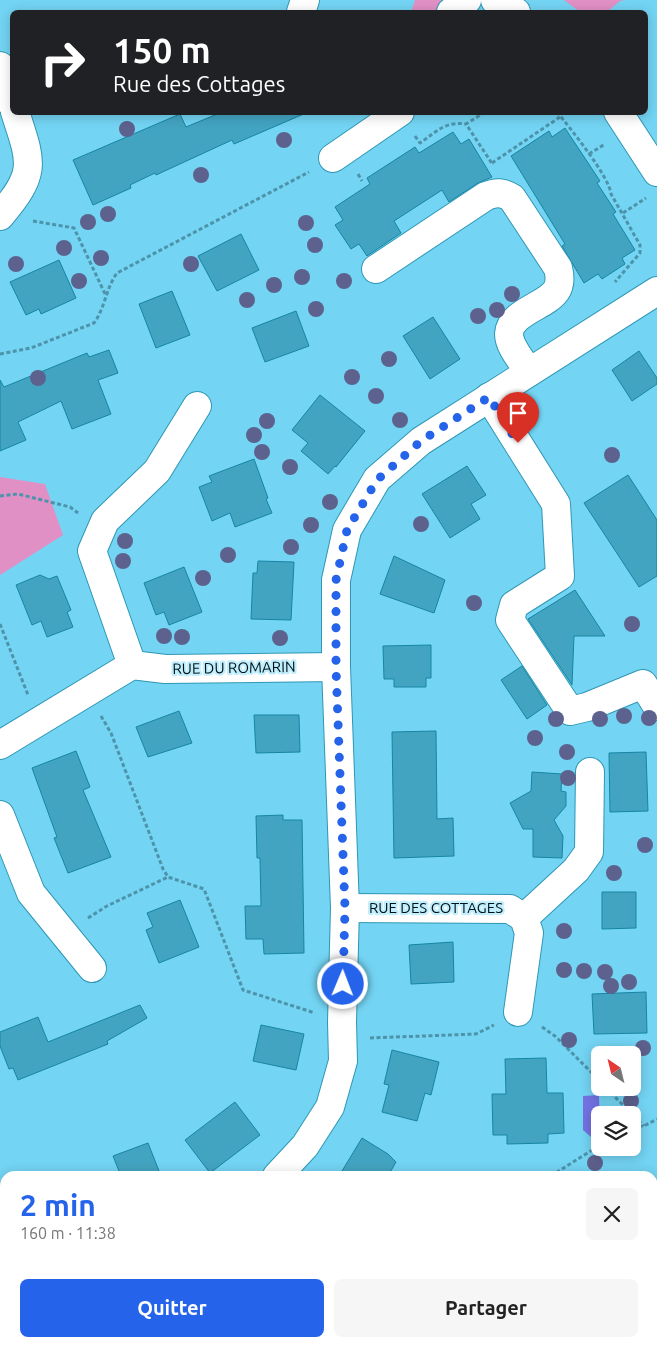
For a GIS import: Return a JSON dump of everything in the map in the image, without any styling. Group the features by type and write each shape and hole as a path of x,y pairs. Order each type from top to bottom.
{"street":[{"path":"455,10 467,0"},
{"path":"495,0 512,10"},
{"path":"0,66 10,98"},
{"path":"0,216 14,200 24,183 28,167 28,152 16,115"},
{"path":"333,158 396,115"},
{"path":"620,115 657,172"},
{"path":"376,269 486,196 497,192 512,198 558,268 560,278 556,292 518,318 511,326 509,335 512,344 530,372"},
{"path":"282,1171 305,1146 330,1107 343,1060 345,908 336,668 336,580 347,530 377,480 421,441 657,291"},
{"path":"489,397 556,504 560,576 514,605 510,620 570,711 586,707 643,684 657,706"},
{"path":"0,744 132,665 92,551 105,521 157,471 197,406"},
{"name":"RUE DU ROMARIN","path":"132,665 165,669 336,668"},
{"name":"RUE DES COTTAGES","path":"524,918 576,870 589,852 590,772"},
{"path":"0,815 31,893 92,968"},
{"name":"RUE DES COTTAGES","path":"345,908 510,909 524,918 529,933 518,1012"}],"path":[{"path":"398,115 420,143 447,125 452,123 466,124 480,115"},
{"path":"492,163 560,117 589,154 610,187 611,194 640,245 640,253 612,285"},
{"path":"466,124 497,170 497,192"},
{"path":"589,154 609,142"},
{"path":"0,354 31,348 94,323 100,315 111,281 124,268 310,172 333,158"},
{"path":"623,213 646,198"},
{"path":"0,216 74,228 106,296"},
{"path":"0,496 18,494 70,507 101,530"},
{"path":"0,624 38,721"},
{"path":"87,692 111,733 168,878"},
{"path":"64,934 106,906 168,878 204,889 243,990 342,1022 365,1038 476,1034 518,1012 555,1036 591,1072"},
{"path":"614,1096 644,1126"},
{"path":"641,1126 657,1119"},
{"path":"559,1171 591,1151"}],"shaded area":[{"path":"415,0 440,0 449,4 442,10 412,10"},
{"path":"564,0 625,0 620,1 609,10 577,10"},
{"path":"0,477 45,484 63,535 0,575"},
{"path":"583,1096 599,1096 599,1106 591,1106 591,1137 583,1130"}],"building":[{"path":"178,115 180,115 186,127 215,115 301,115 234,144 232,140 156,175 155,173 130,185 131,188 93,205 73,160"},
{"path":"565,128 600,181 597,183 616,212 613,214 635,250 622,258 625,264 602,279 598,274 584,283 562,246 565,244 511,156 549,131 552,137"},
{"path":"453,132 461,144 469,139 492,177 478,183 449,202 442,190 394,221 401,233 367,256 359,244 351,249 335,225 343,220 335,207 370,184 367,178 415,147 419,153"},
{"path":"241,234 259,270 217,291 198,256"},
{"path":"59,260 76,298 41,314 39,309 26,315 10,282"},
{"path":"172,291 190,335 156,348 139,304"},
{"path":"296,311 309,346 265,362 252,328"},
{"path":"433,317 460,359 430,379 403,336"},
{"path":"109,350 118,373 98,380 111,414 72,429 61,401 18,422 26,440 0,451 0,380 4,387 87,353 89,357"},
{"path":"639,351 657,378 657,384 632,401 612,370"},
{"path":"320,395 365,431 328,474 301,451 308,443 292,430"},
{"path":"254,459 272,513 235,527 230,513 212,521 199,487 212,482 209,476"},
{"path":"467,466 486,495 471,504 480,519 450,538 422,494"},
{"path":"628,475 657,520 657,576 639,587 584,503"},
{"path":"394,556 445,580 434,613 380,594"},
{"path":"258,561 294,562 291,620 251,619 253,573 257,573"},
{"path":"184,567 202,612 169,625 164,612 156,615 144,583"},
{"path":"40,575 49,579 57,576 71,610 67,612 73,627 47,637 41,621 32,625 16,585"},
{"path":"575,590 605,636 574,636 572,685 528,619"},
{"path":"431,645 431,678 426,678 426,687 394,687 394,679 384,679 383,646"},
{"path":"522,666 547,705 527,719 501,680"},
{"path":"179,711 192,743 148,757 136,727"},
{"path":"254,715 299,715 300,752 256,753"},
{"path":"436,731 437,819 453,818 454,856 394,858 392,732"},
{"path":"76,751 90,787 83,790 111,857 68,873 54,838 57,837 32,768"},
{"path":"646,752 648,811 610,812 609,753"},
{"path":"532,772 562,774 561,791 566,792 566,806 554,820 563,836 562,858 533,857 533,829 523,829 510,803 531,791"},
{"path":"283,815 283,820 302,820 304,953 264,954 263,939 246,939 245,906 261,906 260,858 257,858 256,816"},
{"path":"602,892 636,892 636,928 602,929"},
{"path":"180,900 199,947 159,963 146,930 153,927 147,913"},
{"path":"453,942 454,982 411,984 409,945"},
{"path":"646,992 647,1033 594,1034 592,994"},
{"path":"140,1005 147,1018 107,1041 108,1044 18,1080 13,1068 9,1069 0,1046 0,1032 38,1017 48,1042"},
{"path":"261,1025 304,1034 296,1070 253,1061"},
{"path":"392,1050 439,1062 431,1095 425,1093 417,1121 382,1112 389,1085 384,1084"},
{"path":"546,1058 547,1093 563,1093 564,1133 548,1134 548,1143 507,1144 507,1135 493,1135 492,1094 506,1094 505,1059"},
{"path":"235,1102 260,1135 213,1171 208,1171 185,1140"},
{"path":"362,1138 388,1154 396,1162 391,1171 342,1171"},
{"path":"148,1143 159,1171 119,1171 113,1156"}],"route":[{"path":"343,984 345,908 336,668 336,580 347,530 377,480 421,441 489,397 518,443"}]}
